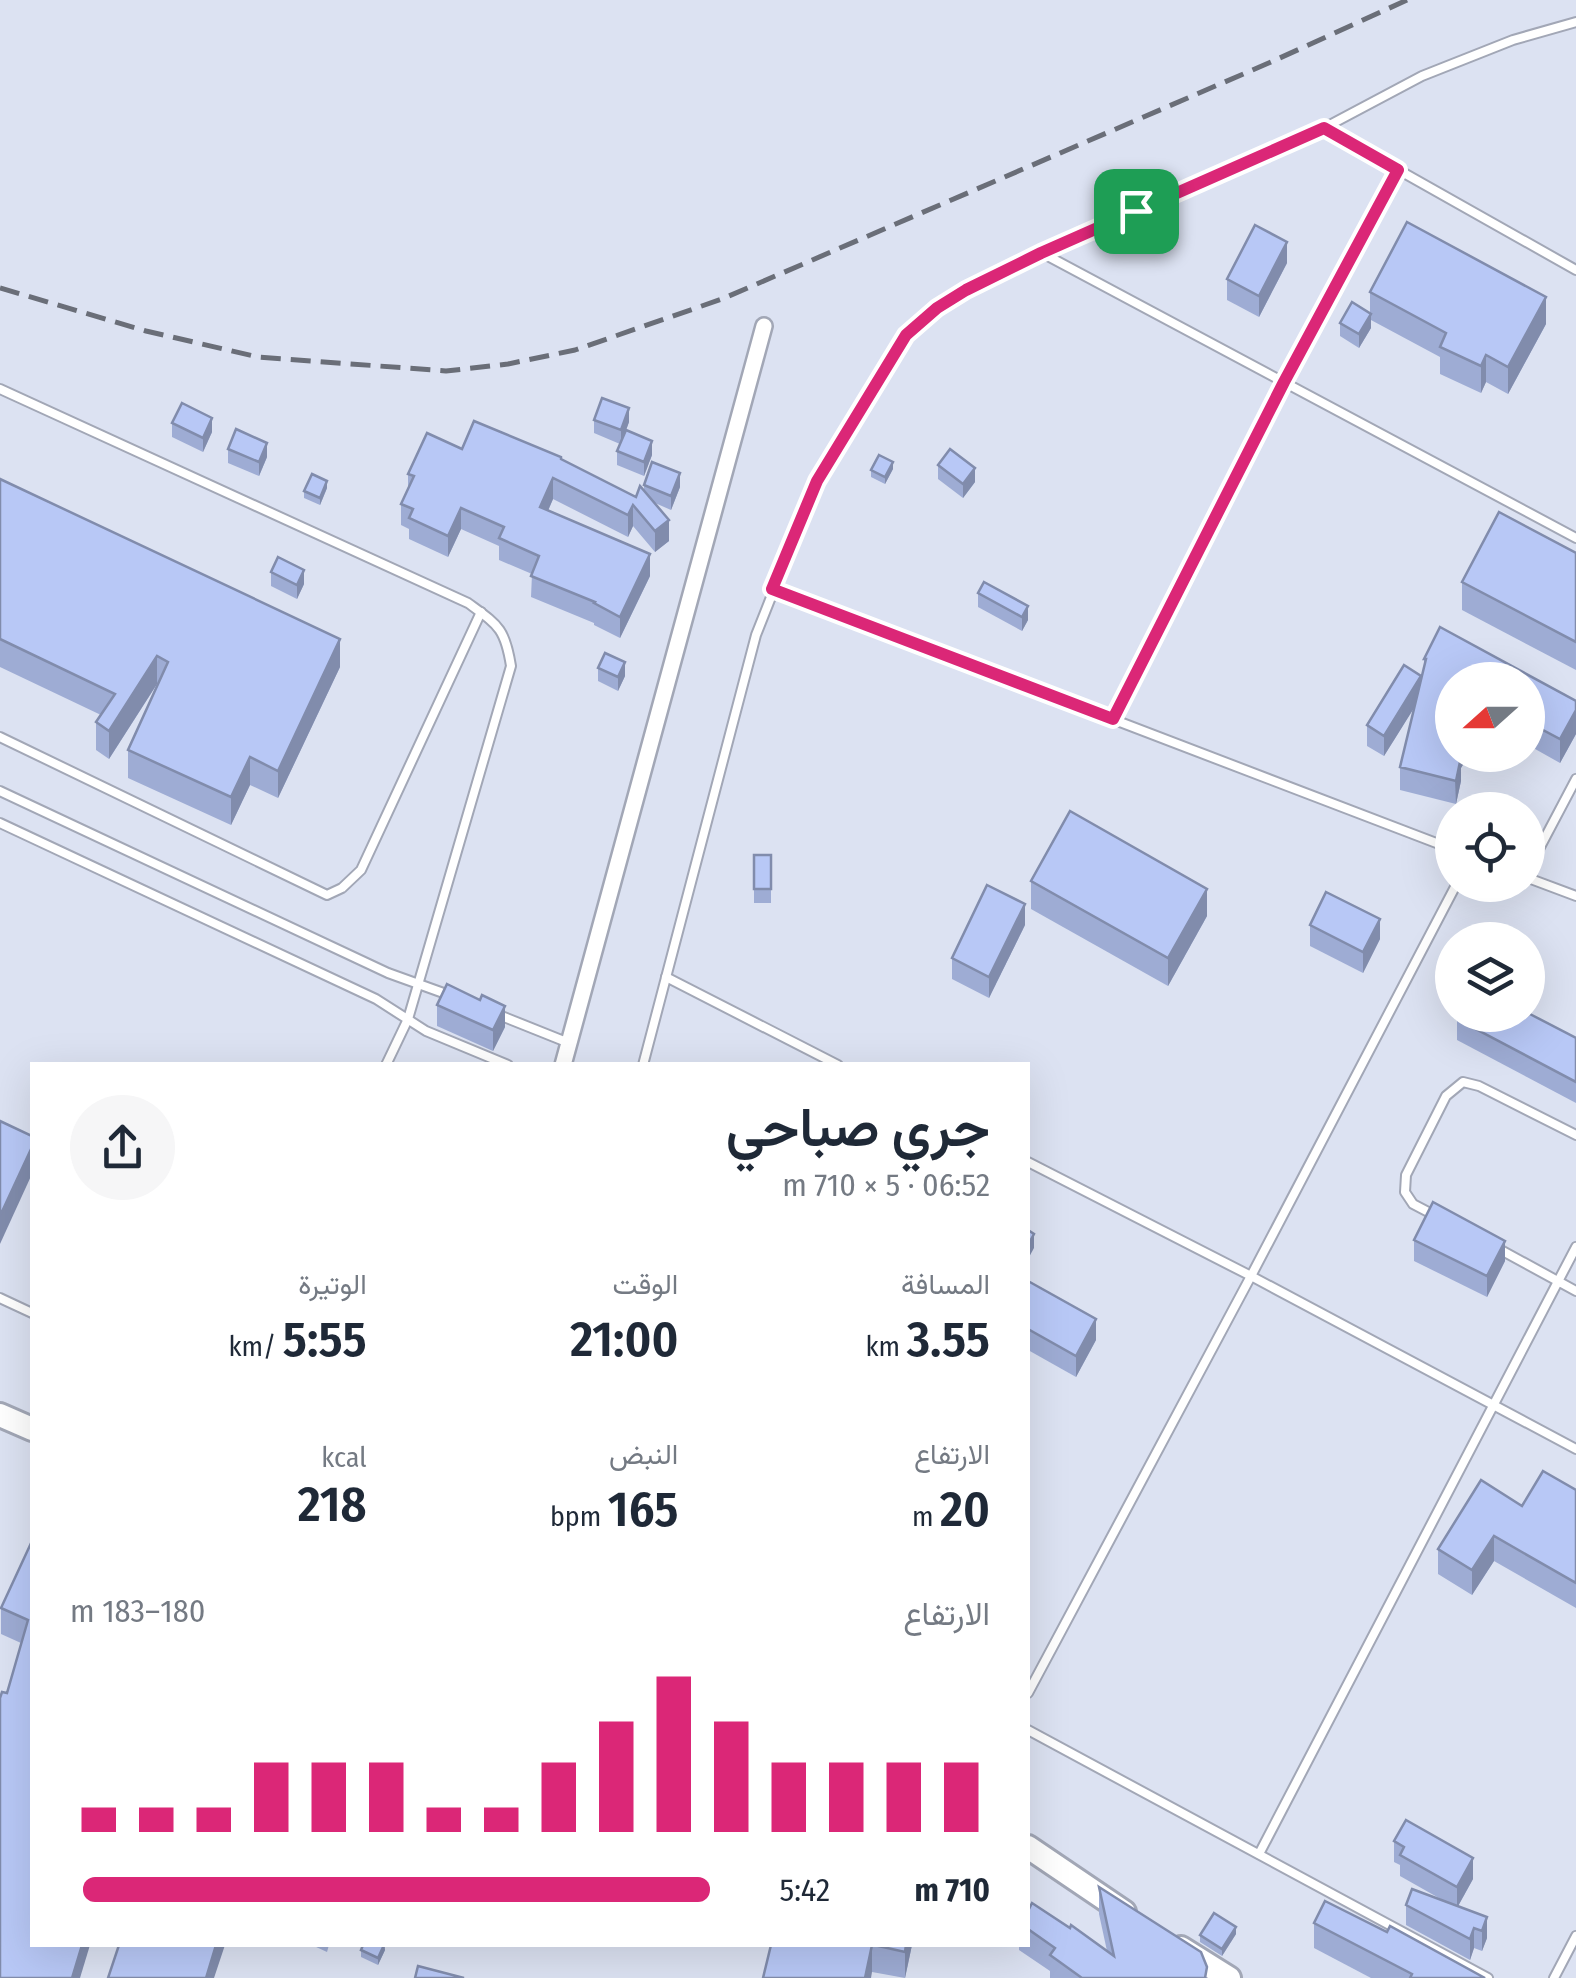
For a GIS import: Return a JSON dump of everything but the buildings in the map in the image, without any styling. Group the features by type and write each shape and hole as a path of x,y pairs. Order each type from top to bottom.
{"main road":[{"path":"0,1415 30,1427"},
{"path":"1030,1848 1138,1921"},
{"path":"1168,1940 1229,1978"}],"street":[{"path":"564,1062 764,326"}],"lane":[{"path":"644,1062 756,635 772,589 817,481 906,335 966,290 1041,253 1324,128 1422,76 1513,40 1576,22"},
{"path":"1324,128 1576,270"},
{"path":"1113,719 1284,382 1398,170"},
{"path":"1041,253 1576,538"},
{"path":"0,389 468,603 498,625 507,641 511,666 408,1020 387,1062"},
{"path":"772,589 1435,842"},
{"path":"0,737 327,895 342,888 360,870 480,612"},
{"path":"1545,840 1576,779"},
{"path":"0,792 388,974 452,996"},
{"path":"0,823 376,999 426,1032 501,1062"},
{"path":"1545,882 1576,896"},
{"path":"1030,1689 1447,902"},
{"path":"666,977 832,1062"},
{"path":"486,1010 569,1044"},
{"path":"1445,1221 1413,1204 1405,1192 1406,1174 1446,1096 1463,1082 1480,1086 1576,1135"},
{"path":"1030,1163 1576,1450"},
{"path":"1494,1247 1576,1291"},
{"path":"1259,1854 1576,1247"},
{"path":"0,1298 30,1312"},
{"path":"1030,1731 1488,1978"},
{"path":"1554,1978 1576,1936"}],"railway":[{"path":"0,288 146,331 258,357 446,371 508,364 575,350 722,299 1407,0"}],"route":[{"path":"1324,128 1398,170 1284,382 1113,719 772,589 817,481 906,335 966,290 1136,211 1324,128"}]}
